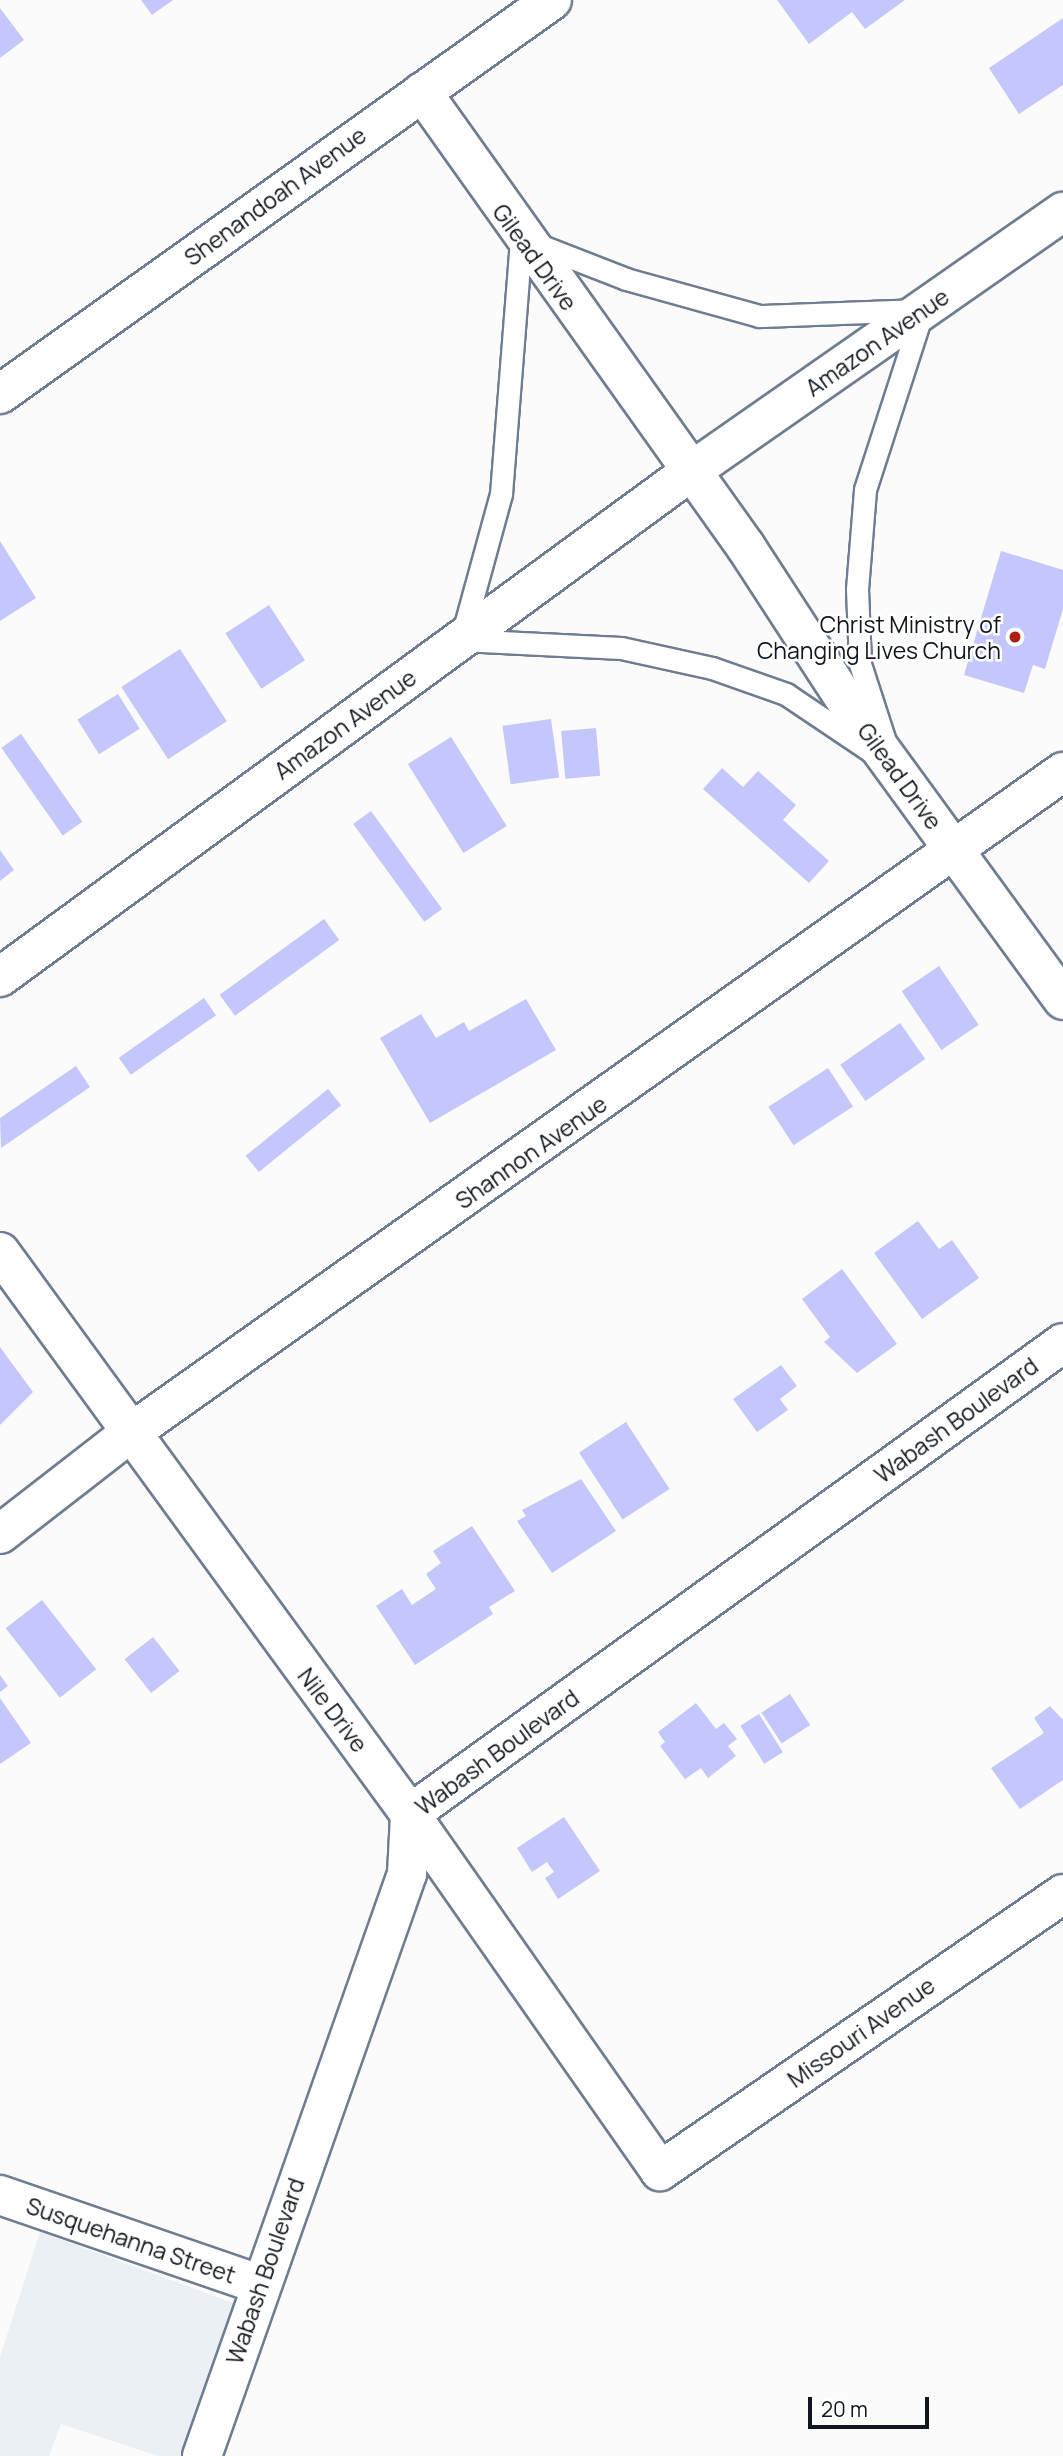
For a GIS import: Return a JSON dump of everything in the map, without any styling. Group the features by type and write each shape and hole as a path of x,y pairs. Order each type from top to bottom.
{"street":[{"name":"Shenandoah Avenue","path":"0,394 552,0"},
{"name":"Gilead Drive","path":"422,92 521,238 746,547 893,766 1063,1000"},
{"name":"Amazon Avenue","path":"0,977 690,472 1063,212"},
{"name":"Shannon Avenue","path":"0,1534 129,1434 899,893 953,849 1063,772"},
{"name":"Nile Drive","path":"0,1252 129,1434 410,1814 660,2171"},
{"name":"Wabash Boulevard","path":"202,2456 407,1874 410,1814 1063,1343"},
{"name":"Missouri Avenue","path":"660,2171 1063,1894"},
{"name":"Susquehanna Street","path":"0,2195 261,2285"}],"lane":[{"path":"521,238 638,283 758,316 922,310 865,490 857,589 860,664 893,766 786,694 712,668 621,648 461,640 501,494 521,238"}],"shaded area":[{"path":"40,2232 239,2305 183,2456 158,2456 61,2424 49,2456 0,2456 0,2357"}],"building":[{"path":"141,0 173,0 152,15"},
{"path":"777,0 905,0 865,29 852,12 809,44"},
{"path":"0,8 24,40 0,58"},
{"path":"1063,18 1063,85 1019,114 989,68"},
{"path":"0,541 36,598 0,621"},
{"name":"Christ Ministry of Changing Lives Church","path":"1001,551 1063,570 1063,609 1045,669 1033,665 1024,693 964,675"},
{"path":"269,605 305,660 261,689 225,633"},
{"path":"180,649 227,721 168,759 121,687"},
{"path":"118,694 140,729 99,754 77,719"},
{"path":"551,719 559,777 511,784 502,726"},
{"path":"596,728 600,776 565,779 561,731"},
{"path":"21,734 82,822 63,835 1,748"},
{"path":"451,737 507,826 463,853 408,764"},
{"path":"722,768 743,787 758,771 796,805 783,820 829,861 809,883 703,789"},
{"path":"371,811 442,909 424,922 353,824"},
{"path":"0,850 14,870 0,881"},
{"path":"324,919 339,940 235,1016 220,995"},
{"path":"939,966 979,1025 941,1050 902,991"},
{"path":"204,998 216,1015 131,1075 119,1058"},
{"path":"526,999 556,1050 430,1123 380,1038 421,1014 436,1038 464,1022 469,1031"},
{"path":"900,1023 925,1059 865,1101 840,1065"},
{"path":"76,1066 90,1087 1,1148 0,1118"},
{"path":"828,1068 853,1107 794,1145 768,1107"},
{"path":"328,1089 341,1105 259,1172 246,1156"},
{"path":"918,1221 939,1249 952,1240 979,1278 922,1319 874,1253"},
{"path":"842,1269 897,1344 857,1373 824,1342 830,1337 802,1299"},
{"path":"0,1347 33,1392 0,1425"},
{"path":"781,1365 797,1386 780,1399 788,1410 757,1432 733,1399"},
{"path":"626,1422 670,1489 623,1520 579,1452"},
{"path":"581,1479 616,1531 552,1573 517,1521 526,1516 522,1510"},
{"path":"472,1526 515,1591 489,1607 493,1614 415,1665 376,1606 402,1589 412,1605 436,1589 426,1574 441,1563 433,1551"},
{"path":"42,1600 96,1669 60,1698 6,1628"},
{"path":"153,1637 179,1671 151,1693 125,1659"},
{"path":"0,1675 8,1686 0,1692"},
{"path":"790,1694 810,1725 782,1744 761,1713"},
{"path":"0,1698 31,1743 0,1764"},
{"path":"696,1703 716,1729 724,1723 737,1739 728,1746 736,1756 708,1778 701,1768 685,1779 660,1746 665,1742 658,1732"},
{"path":"1050,1706 1063,1720 1063,1780 1020,1809 991,1768 1044,1733 1034,1718"},
{"path":"759,1714 783,1752 764,1764 740,1726"},
{"path":"564,1817 600,1871 558,1899 545,1878 554,1872 547,1862 532,1872 517,1848"}],"place":[{"name":"Christ Ministry of Changing Lives Church","path":"1015,637"}]}
